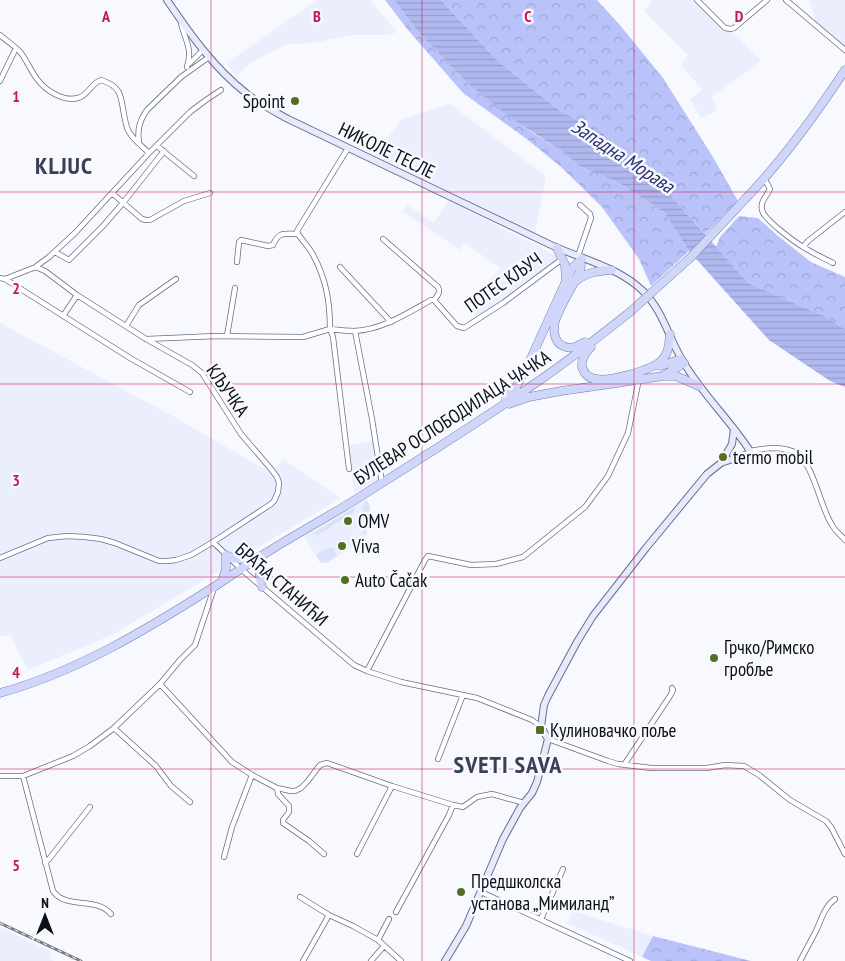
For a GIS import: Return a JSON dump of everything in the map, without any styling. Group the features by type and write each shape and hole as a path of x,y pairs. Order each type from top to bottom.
{"main road":[{"name":"БУЛЕВАР ОСЛОБОДИЛАЦА ЧАЧКА","path":"0,693 80,663 121,642 382,482 540,380 630,312 694,253 764,179 817,112 845,70"},
{"path":"557,248 566,268 566,281"},
{"path":"503,405 527,367 572,268 580,259"},
{"path":"580,259 580,271 555,321 556,338 563,346 572,348 596,338"},
{"path":"574,283 587,274 600,270 612,270"},
{"path":"596,338 582,361 584,371 591,378 601,380 643,370 660,362 668,348 670,334"},
{"path":"654,365 661,366 682,361"},
{"path":"663,376 682,361"},
{"path":"503,405 561,390 663,376 676,376 700,386"},
{"path":"222,581 226,569 226,555 239,560 262,555 259,575 262,587"}],"street":[{"name":"НИКОЛЕ ТЕСЛЕ","path":"167,0 209,57 230,80 260,104 580,259 612,270 629,279 653,303 682,361 750,451"},
{"path":"698,0 725,28 731,29 767,0"},
{"path":"786,0 845,50"},
{"path":"180,19 190,59 181,77"},
{"path":"0,35 24,57 39,82 57,95 64,98 81,98 97,81 101,80 116,88 120,93 126,126 133,137 149,153"},
{"path":"0,81 16,48"},
{"path":"187,67 203,50"},
{"path":"139,143 138,125 146,110 181,77 209,57"},
{"path":"33,268 75,234 149,153 190,112 221,90"},
{"path":"126,126 131,128 138,125"},
{"path":"157,146 194,176"},
{"path":"348,148 297,231 311,252 325,283 349,469"},
{"path":"55,252 69,260 102,227 164,152"},
{"path":"764,179 770,189 762,202 761,209 764,215 770,222 803,247 833,263"},
{"path":"112,193 142,219 146,220 150,220 184,200 210,194"},
{"path":"580,205 590,214 591,218 580,259"},
{"path":"803,247 845,212"},
{"path":"237,262 239,242 241,240 268,246 274,245 278,235 298,234"},
{"path":"382,239 438,287 440,292 434,300"},
{"name":"ПОТЕС КЉУЧ","path":"146,339 227,336 303,337 330,329 355,331 391,322 431,300 434,300 457,326 464,328 562,259"},
{"path":"340,267 391,322"},
{"name":"КЉУЧКА","path":"2,278 33,268 45,271 77,295 202,373 241,434 271,469 279,483 276,498 271,504 213,542"},
{"name":"КЉУЧКА","path":"2,278 130,358 190,392"},
{"path":"126,326 139,305 176,279"},
{"path":"227,336 235,288"},
{"path":"63,316 77,295"},
{"path":"355,331 382,482"},
{"path":"367,671 428,556 471,565 496,564 523,557 585,507 608,476 628,433 639,379"},
{"path":"734,429 732,444 721,463 702,481 593,616 548,696 544,705 541,727 548,739 624,765 651,768 744,766 759,775 790,800 826,821 845,854"},
{"path":"721,463 747,454 750,451 768,448 787,449 796,453 805,461 833,527 845,540"},
{"name":"БРАЋА СТАНИЋИ","path":"0,558 56,536 101,539 158,561 186,557 213,542 241,569 354,665 402,682 478,698 532,720 541,727"},
{"path":"0,776 23,776 73,756 114,728 160,684 194,645 214,586"},
{"path":"160,684 232,762 277,788 291,791 298,790 324,763 453,805 463,807 478,797 492,794 524,803"},
{"path":"624,765 670,696 672,688"},
{"path":"438,759 463,695"},
{"path":"114,728 156,766 171,786 190,802"},
{"path":"445,961 466,926 503,839 514,818 532,793 537,782 548,739"},
{"path":"224,857 241,800 252,775"},
{"path":"23,776 51,888 57,897 97,905 111,914"},
{"path":"357,854 392,786"},
{"path":"277,788 278,794 289,806 289,812 283,823 324,854"},
{"path":"396,912 453,805"},
{"path":"45,862 90,807"},
{"path":"541,919 563,869"},
{"path":"481,892 630,961"},
{"path":"300,897 329,915 378,940 401,961"},
{"path":"800,961 828,905 835,899"},
{"path":"303,961 329,915"},
{"path":"378,940 390,920"},
{"path":"371,961 384,946"}],"shaded area":[{"path":"317,0 370,0 397,32 389,35 351,35 313,43 288,44 252,62 236,76 227,63"},
{"path":"653,0 693,0 720,27 729,28 761,61 712,97 717,111 701,118 690,99 703,90 681,66 688,55 644,11"},
{"path":"809,0 845,0 845,52 817,26"},
{"path":"450,104 546,176 535,234 375,155 402,119"},
{"path":"449,200 562,259 479,318 466,307 500,268 465,243 460,250 403,212 407,205 434,223"},
{"path":"0,323 180,420 264,469 276,467 283,459 341,498 114,634 28,670 10,635 0,637"},
{"path":"374,441 381,478 354,493 348,445"},
{"name":"OMV","path":"366,498 370,506 365,539 326,563 320,562 304,536"},
{"path":"367,501 370,506 366,536 361,525 362,509"},
{"path":"355,507 354,512 318,535 312,534"},
{"path":"327,548 333,548 337,556 326,563 320,562 316,555"},
{"path":"573,911 653,936 642,957 567,923"},
{"path":"0,927 52,952 49,958 54,961 0,961"}],"green space":[{"path":"385,0 394,0 418,32 465,81 533,133 581,167 619,183 664,212 689,251 651,286 639,259 602,207 561,167 528,140 463,93 408,30"},
{"path":"441,0 597,0 663,78 713,157 738,201 705,234 666,190 641,166 600,131 560,111 497,60"},
{"path":"739,216 758,218 811,262 845,277 845,329 826,317 748,283 716,247 720,237"},
{"path":"653,936 751,961 651,961 642,957"}],"water":[{"name":"Западна Морава","path":"394,0 441,0 497,60 560,111 600,131 641,166 666,190 748,283 826,317 845,329 845,387 830,381 769,340 689,251 664,212 619,183 581,167 561,151 510,117 465,81 418,32"}],"railway":[{"path":"0,923 81,961"}],"place":[{"name":"Spoint","path":"295,101"},
{"name":"termo mobil","path":"723,457"},
{"name":"OMV","path":"348,521"},
{"name":"Viva","path":"342,546"},
{"name":"Auto Čačak","path":"345,580"},
{"name":"Грчко/Римско гробље","path":"714,658"},
{"name":"Кулиновачко поље","path":"540,730"},
{"name":"Предшколска установа „Мимиланд”","path":"461,892"}],"district":[{"name":"KLJUC","path":"64,166"},
{"name":"SVETI SAVA","path":"508,765"}]}
